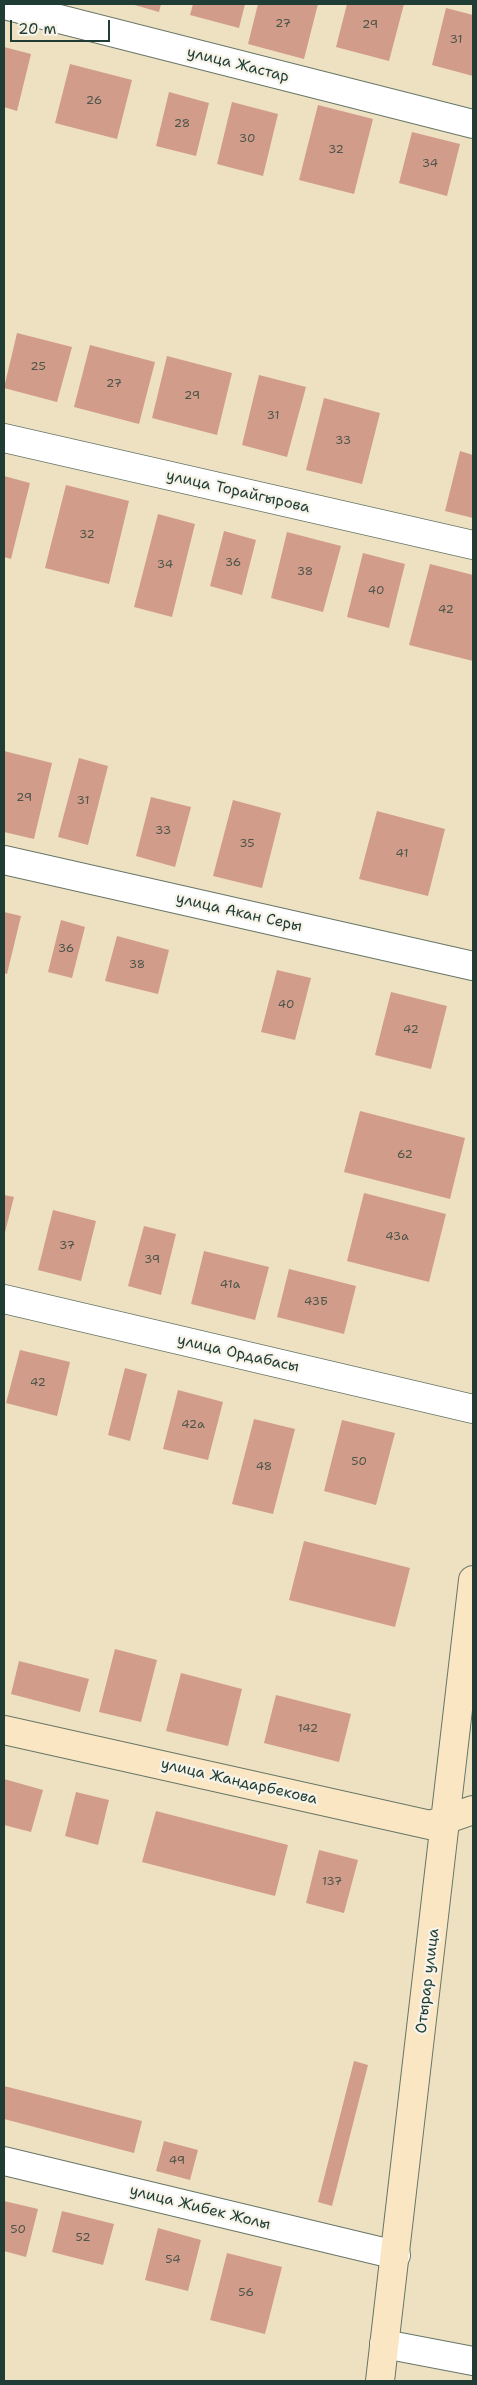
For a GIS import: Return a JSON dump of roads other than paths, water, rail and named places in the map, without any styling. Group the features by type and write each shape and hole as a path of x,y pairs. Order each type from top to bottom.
{"street":[{"name":"улица Жастар","path":"4,5 473,124"},
{"name":"улица Торайгырова","path":"4,438 473,546"},
{"name":"улица Акан Серы","path":"4,860 473,966"},
{"name":"улица Ордабасы","path":"4,1299 473,1409"},
{"name":"Отырар улица","path":"380,2381 447,1819 473,1580"},
{"name":"улица Жандарбекова","path":"4,1730 430,1825 473,1810"},
{"name":"улица Жибек Жолы","path":"4,2161 396,2255"},
{"path":"384,2344 473,2361"}]}
